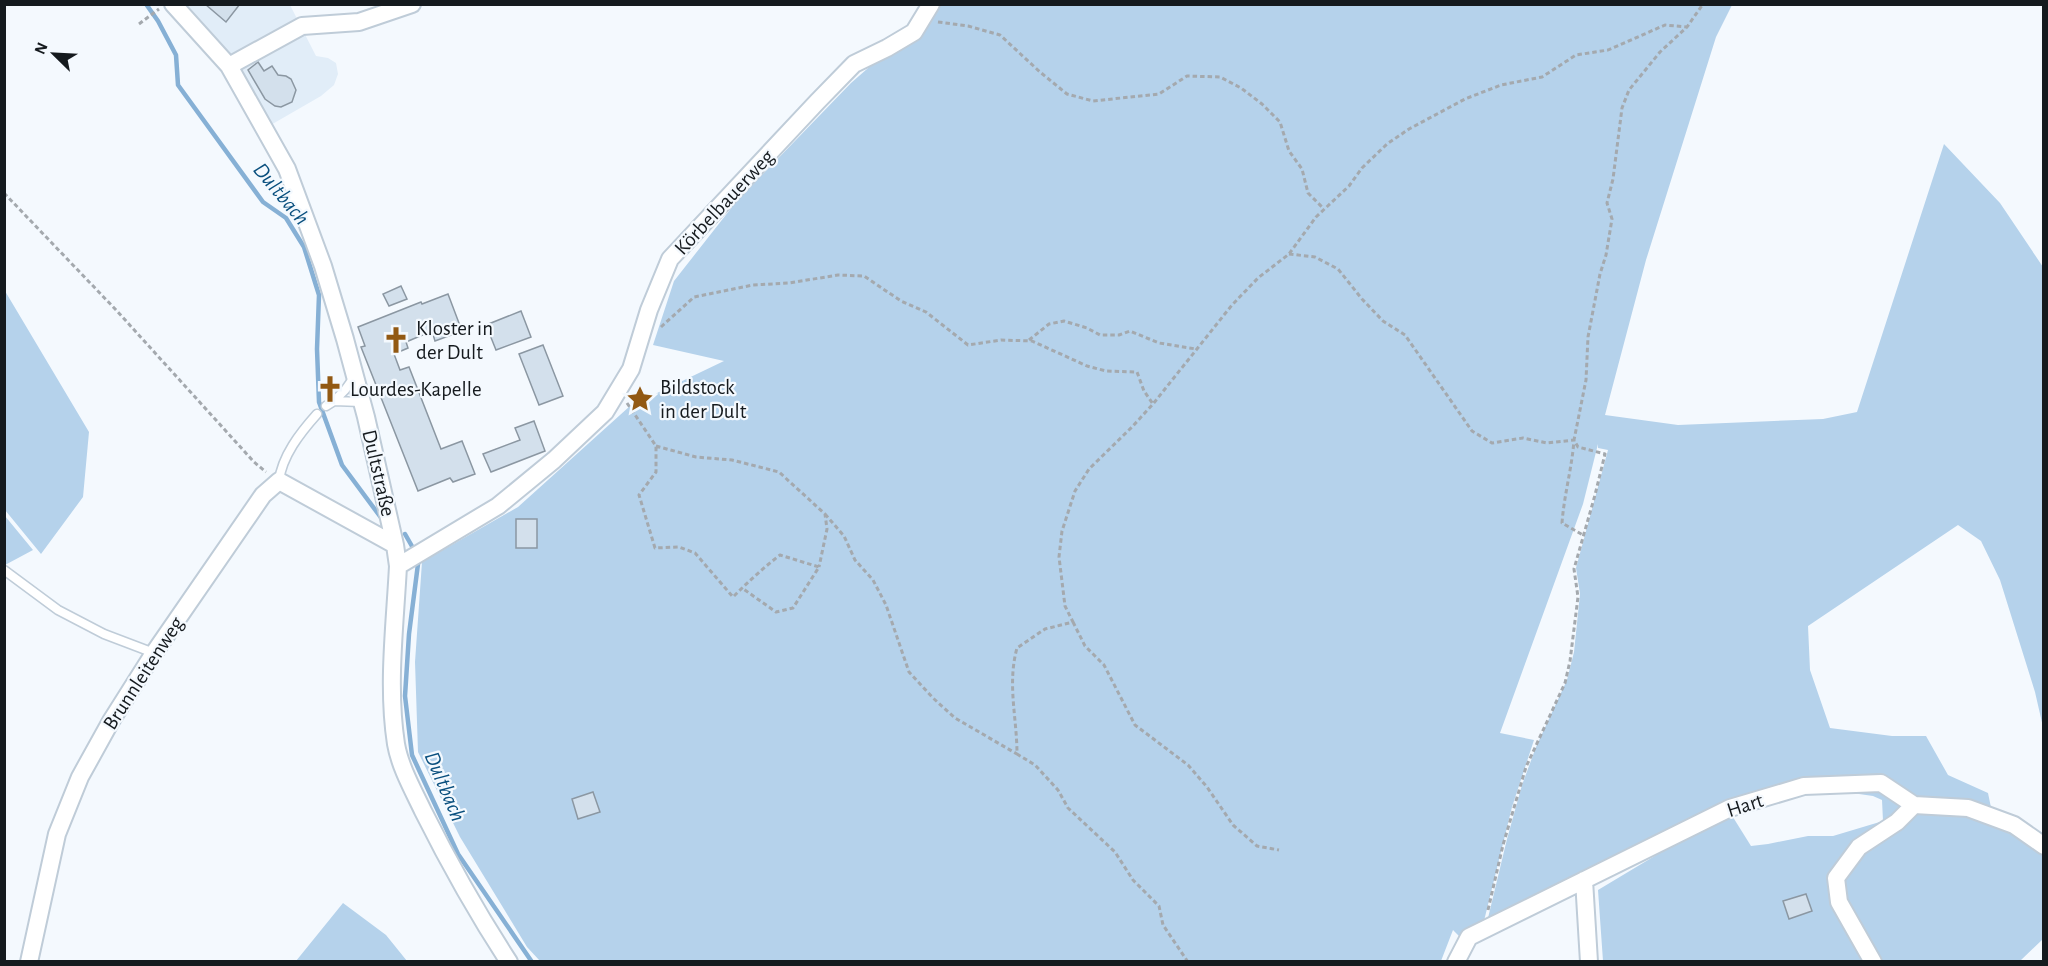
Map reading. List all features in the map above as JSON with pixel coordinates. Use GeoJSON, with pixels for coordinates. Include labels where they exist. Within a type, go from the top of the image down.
{"type":"FeatureCollection","features":[{"type":"Feature","properties":{"kind":"street"},"geometry":{"type":"LineString","coordinates":[[229,66],[302,26],[359,22],[412,4]]}},
{"type":"Feature","properties":{"kind":"street","name":"Körbelbauerweg"},"geometry":{"type":"LineString","coordinates":[[398,566],[498,506],[555,460],[605,412],[631,369],[649,310],[670,260],[854,64],[914,32],[931,4]]}},
{"type":"Feature","properties":{"kind":"street","name":"Dultstraße"},"geometry":{"type":"LineString","coordinates":[[166,7],[229,66],[287,169],[324,266],[355,375],[395,545],[398,566],[392,700],[396,746],[406,776],[441,849],[509,962]]}},
{"type":"Feature","properties":{"kind":"street"},"geometry":{"type":"LineString","coordinates":[[279,482],[395,545]]}},
{"type":"Feature","properties":{"kind":"street","name":"Brunnleitenweg"},"geometry":{"type":"LineString","coordinates":[[29,962],[57,834],[80,777],[111,721],[154,653],[263,495],[279,482]]}},
{"type":"Feature","properties":{"kind":"street","name":"Hart"},"geometry":{"type":"LineString","coordinates":[[1456,962],[1469,937],[1730,808],[1804,786],[1881,783],[1914,805]]}},
{"type":"Feature","properties":{"kind":"street"},"geometry":{"type":"LineString","coordinates":[[1873,962],[1839,902],[1836,878],[1859,847],[1897,822],[1914,805],[1968,808],[2014,825],[2043,846]]}},
{"type":"Feature","properties":{"kind":"street"},"geometry":{"type":"LineString","coordinates":[[1584,880],[1589,962]]}},
{"type":"Feature","properties":{"kind":"lane"},"geometry":{"type":"LineString","coordinates":[[326,406],[345,390],[355,375]]}},
{"type":"Feature","properties":{"kind":"lane"},"geometry":{"type":"LineString","coordinates":[[334,401],[361,402]]}},
{"type":"Feature","properties":{"kind":"lane","name":"Brunnleitenweg"},"geometry":{"type":"LineString","coordinates":[[279,482],[280,468],[302,430],[317,414]]}},
{"type":"Feature","properties":{"kind":"lane"},"geometry":{"type":"LineString","coordinates":[[4,570],[58,610],[104,634],[154,653]]}},
{"type":"Feature","properties":{"kind":"path"},"geometry":{"type":"LineString","coordinates":[[1584,536],[1562,523],[1565,491],[1572,464],[1574,440],[1586,380],[1588,337],[1612,219],[1607,203],[1622,108],[1629,90],[1660,52],[1687,27],[1703,4]]}},
{"type":"Feature","properties":{"kind":"path"},"geometry":{"type":"LineString","coordinates":[[139,24],[166,7]]}},
{"type":"Feature","properties":{"kind":"path"},"geometry":{"type":"LineString","coordinates":[[921,20],[968,26],[1000,35],[1067,94],[1093,101],[1159,94],[1187,76],[1220,77],[1241,88],[1280,122],[1288,151],[1302,169],[1308,193],[1323,208]]}},
{"type":"Feature","properties":{"kind":"path"},"geometry":{"type":"LineString","coordinates":[[1279,850],[1257,846],[1233,825],[1207,787],[1188,765],[1134,725],[1104,665],[1085,646],[1065,606],[1059,557],[1062,531],[1075,492],[1089,469],[1153,404],[1232,305],[1258,278],[1289,254],[1323,208],[1349,186],[1362,168],[1387,144],[1409,129],[1465,99],[1501,85],[1542,77],[1576,55],[1608,50],[1665,25],[1687,27]]}},
{"type":"Feature","properties":{"kind":"path"},"geometry":{"type":"LineString","coordinates":[[4,193],[117,311],[254,462],[279,482]]}},
{"type":"Feature","properties":{"kind":"path"},"geometry":{"type":"LineString","coordinates":[[1289,254],[1315,256],[1338,269],[1383,321],[1405,335],[1472,431],[1492,443],[1523,438],[1547,443],[1574,440]]}},
{"type":"Feature","properties":{"kind":"path"},"geometry":{"type":"LineString","coordinates":[[658,330],[694,297],[753,285],[789,283],[838,275],[864,276],[901,301],[927,312],[968,345],[1001,340],[1032,341],[1106,371],[1137,372],[1144,391],[1153,404]]}},
{"type":"Feature","properties":{"kind":"path"},"geometry":{"type":"LineString","coordinates":[[1028,341],[1049,324],[1064,321],[1087,328],[1100,335],[1119,335],[1130,331],[1159,343],[1197,349]]}},
{"type":"Feature","properties":{"kind":"path"},"geometry":{"type":"LineString","coordinates":[[605,412],[625,401],[656,446],[656,472],[639,495],[655,548],[679,547],[695,553],[733,597],[780,555],[819,567]]}},
{"type":"Feature","properties":{"kind":"path"},"geometry":{"type":"LineString","coordinates":[[1484,930],[1498,862],[1526,767],[1565,683],[1570,661],[1578,597],[1574,568],[1605,454],[1578,447],[1574,440]]}},
{"type":"Feature","properties":{"kind":"path"},"geometry":{"type":"LineString","coordinates":[[656,446],[696,457],[732,460],[778,472],[825,514],[844,536],[855,560],[873,579],[886,605],[909,672],[955,718],[1035,765],[1058,790],[1068,808],[1115,852],[1134,880],[1159,906],[1164,925],[1188,962]]}},
{"type":"Feature","properties":{"kind":"path"},"geometry":{"type":"LineString","coordinates":[[742,588],[776,612],[793,608],[819,567],[827,529],[825,514]]}},
{"type":"Feature","properties":{"kind":"path"},"geometry":{"type":"LineString","coordinates":[[1017,754],[1011,681],[1012,664],[1017,648],[1045,629],[1073,622]]}},
{"type":"Feature","properties":{"kind":"shaded area"},"geometry":{"type":"Polygon","coordinates":[[[180,5],[290,5],[316,56],[328,58],[336,63],[338,74],[334,85],[321,96],[269,126],[180,5]]]}},
{"type":"Feature","properties":{"kind":"shaded area"},"geometry":{"type":"Polygon","coordinates":[[[940,5],[1732,5],[1716,37],[1646,260],[1605,415],[1678,425],[1823,419],[1857,412],[1944,144],[2000,203],[2043,267],[2043,727],[2035,692],[2000,580],[1981,541],[1958,525],[1808,626],[1810,670],[1830,728],[1892,736],[1926,736],[1948,775],[1988,793],[1994,822],[2043,854],[2043,939],[2020,961],[1603,961],[1598,890],[1708,824],[1731,814],[1751,846],[1808,836],[1833,836],[1883,821],[1882,800],[1873,796],[1852,793],[1844,776],[1806,778],[1535,901],[1488,918],[1522,785],[1536,747],[1567,680],[1574,652],[1580,594],[1576,568],[1608,450],[1598,448],[1598,444],[1583,504],[1500,733],[1534,740],[1512,807],[1482,929],[1464,941],[1453,930],[1441,961],[540,961],[527,947],[460,837],[418,752],[415,662],[422,562],[518,507],[630,406],[724,361],[653,345],[674,281],[736,202],[851,83],[940,5]]]}},
{"type":"Feature","properties":{"kind":"shaded area"},"geometry":{"type":"Polygon","coordinates":[[[5,291],[89,432],[83,497],[41,554],[5,510],[5,291]]]}},
{"type":"Feature","properties":{"kind":"shaded area"},"geometry":{"type":"Polygon","coordinates":[[[5,516],[33,550],[4,565],[5,516]]]}},
{"type":"Feature","properties":{"kind":"shaded area"},"geometry":{"type":"Polygon","coordinates":[[[343,903],[386,935],[407,961],[296,961],[343,903]]]}},
{"type":"Feature","properties":{"kind":"building"},"geometry":{"type":"Polygon","coordinates":[[[205,4],[240,4],[226,22],[205,4]]]}},
{"type":"Feature","properties":{"kind":"building"},"geometry":{"type":"Polygon","coordinates":[[[258,62],[264,71],[272,66],[278,75],[291,79],[296,90],[292,102],[281,107],[265,99],[248,70],[258,62]]]}},
{"type":"Feature","properties":{"kind":"building"},"geometry":{"type":"Polygon","coordinates":[[[401,286],[407,299],[389,306],[383,294],[401,286]]]}},
{"type":"Feature","properties":{"kind":"building"},"geometry":{"type":"Polygon","coordinates":[[[448,294],[462,331],[435,341],[432,331],[406,342],[408,348],[394,354],[400,370],[409,367],[441,449],[462,441],[475,474],[453,482],[450,478],[418,491],[361,347],[365,346],[358,327],[448,294]]]}},
{"type":"Feature","properties":{"kind":"building"},"geometry":{"type":"Polygon","coordinates":[[[521,311],[531,337],[496,350],[486,325],[521,311]]]}},
{"type":"Feature","properties":{"kind":"building"},"geometry":{"type":"Polygon","coordinates":[[[543,345],[563,396],[539,405],[519,354],[543,345]]]}},
{"type":"Feature","properties":{"kind":"building"},"geometry":{"type":"Polygon","coordinates":[[[534,421],[545,451],[491,472],[483,454],[520,440],[515,428],[534,421]]]}},
{"type":"Feature","properties":{"kind":"building"},"geometry":{"type":"Polygon","coordinates":[[[516,519],[537,519],[537,548],[516,548],[516,519]]]}},
{"type":"Feature","properties":{"kind":"building"},"geometry":{"type":"Polygon","coordinates":[[[593,792],[600,812],[578,819],[572,799],[593,792]]]}},
{"type":"Feature","properties":{"kind":"building"},"geometry":{"type":"Polygon","coordinates":[[[1806,894],[1812,911],[1789,919],[1783,901],[1806,894]]]}},
{"type":"Feature","properties":{"kind":"waterway","name":"Dultbach"},"geometry":{"type":"LineString","coordinates":[[146,4],[176,55],[178,85],[263,202],[286,218],[304,247],[319,295],[317,349],[319,402],[342,465],[382,519]]}},
{"type":"Feature","properties":{"kind":"waterway","name":"Dultbach"},"geometry":{"type":"LineString","coordinates":[[405,534],[413,548]]}},
{"type":"Feature","properties":{"kind":"waterway","name":"Dultbach"},"geometry":{"type":"LineString","coordinates":[[418,564],[409,634],[405,696],[412,755],[458,854],[532,962]]}},
{"type":"Feature","properties":{"kind":"place","name":"Kloster in der Dult"},"geometry":{"type":"Point","coordinates":[396,340]}},
{"type":"Feature","properties":{"kind":"place","name":"Lourdes-Kapelle"},"geometry":{"type":"Point","coordinates":[330,389]}},
{"type":"Feature","properties":{"kind":"place","name":"Bildstock in der Dult"},"geometry":{"type":"Point","coordinates":[640,399]}}]}
